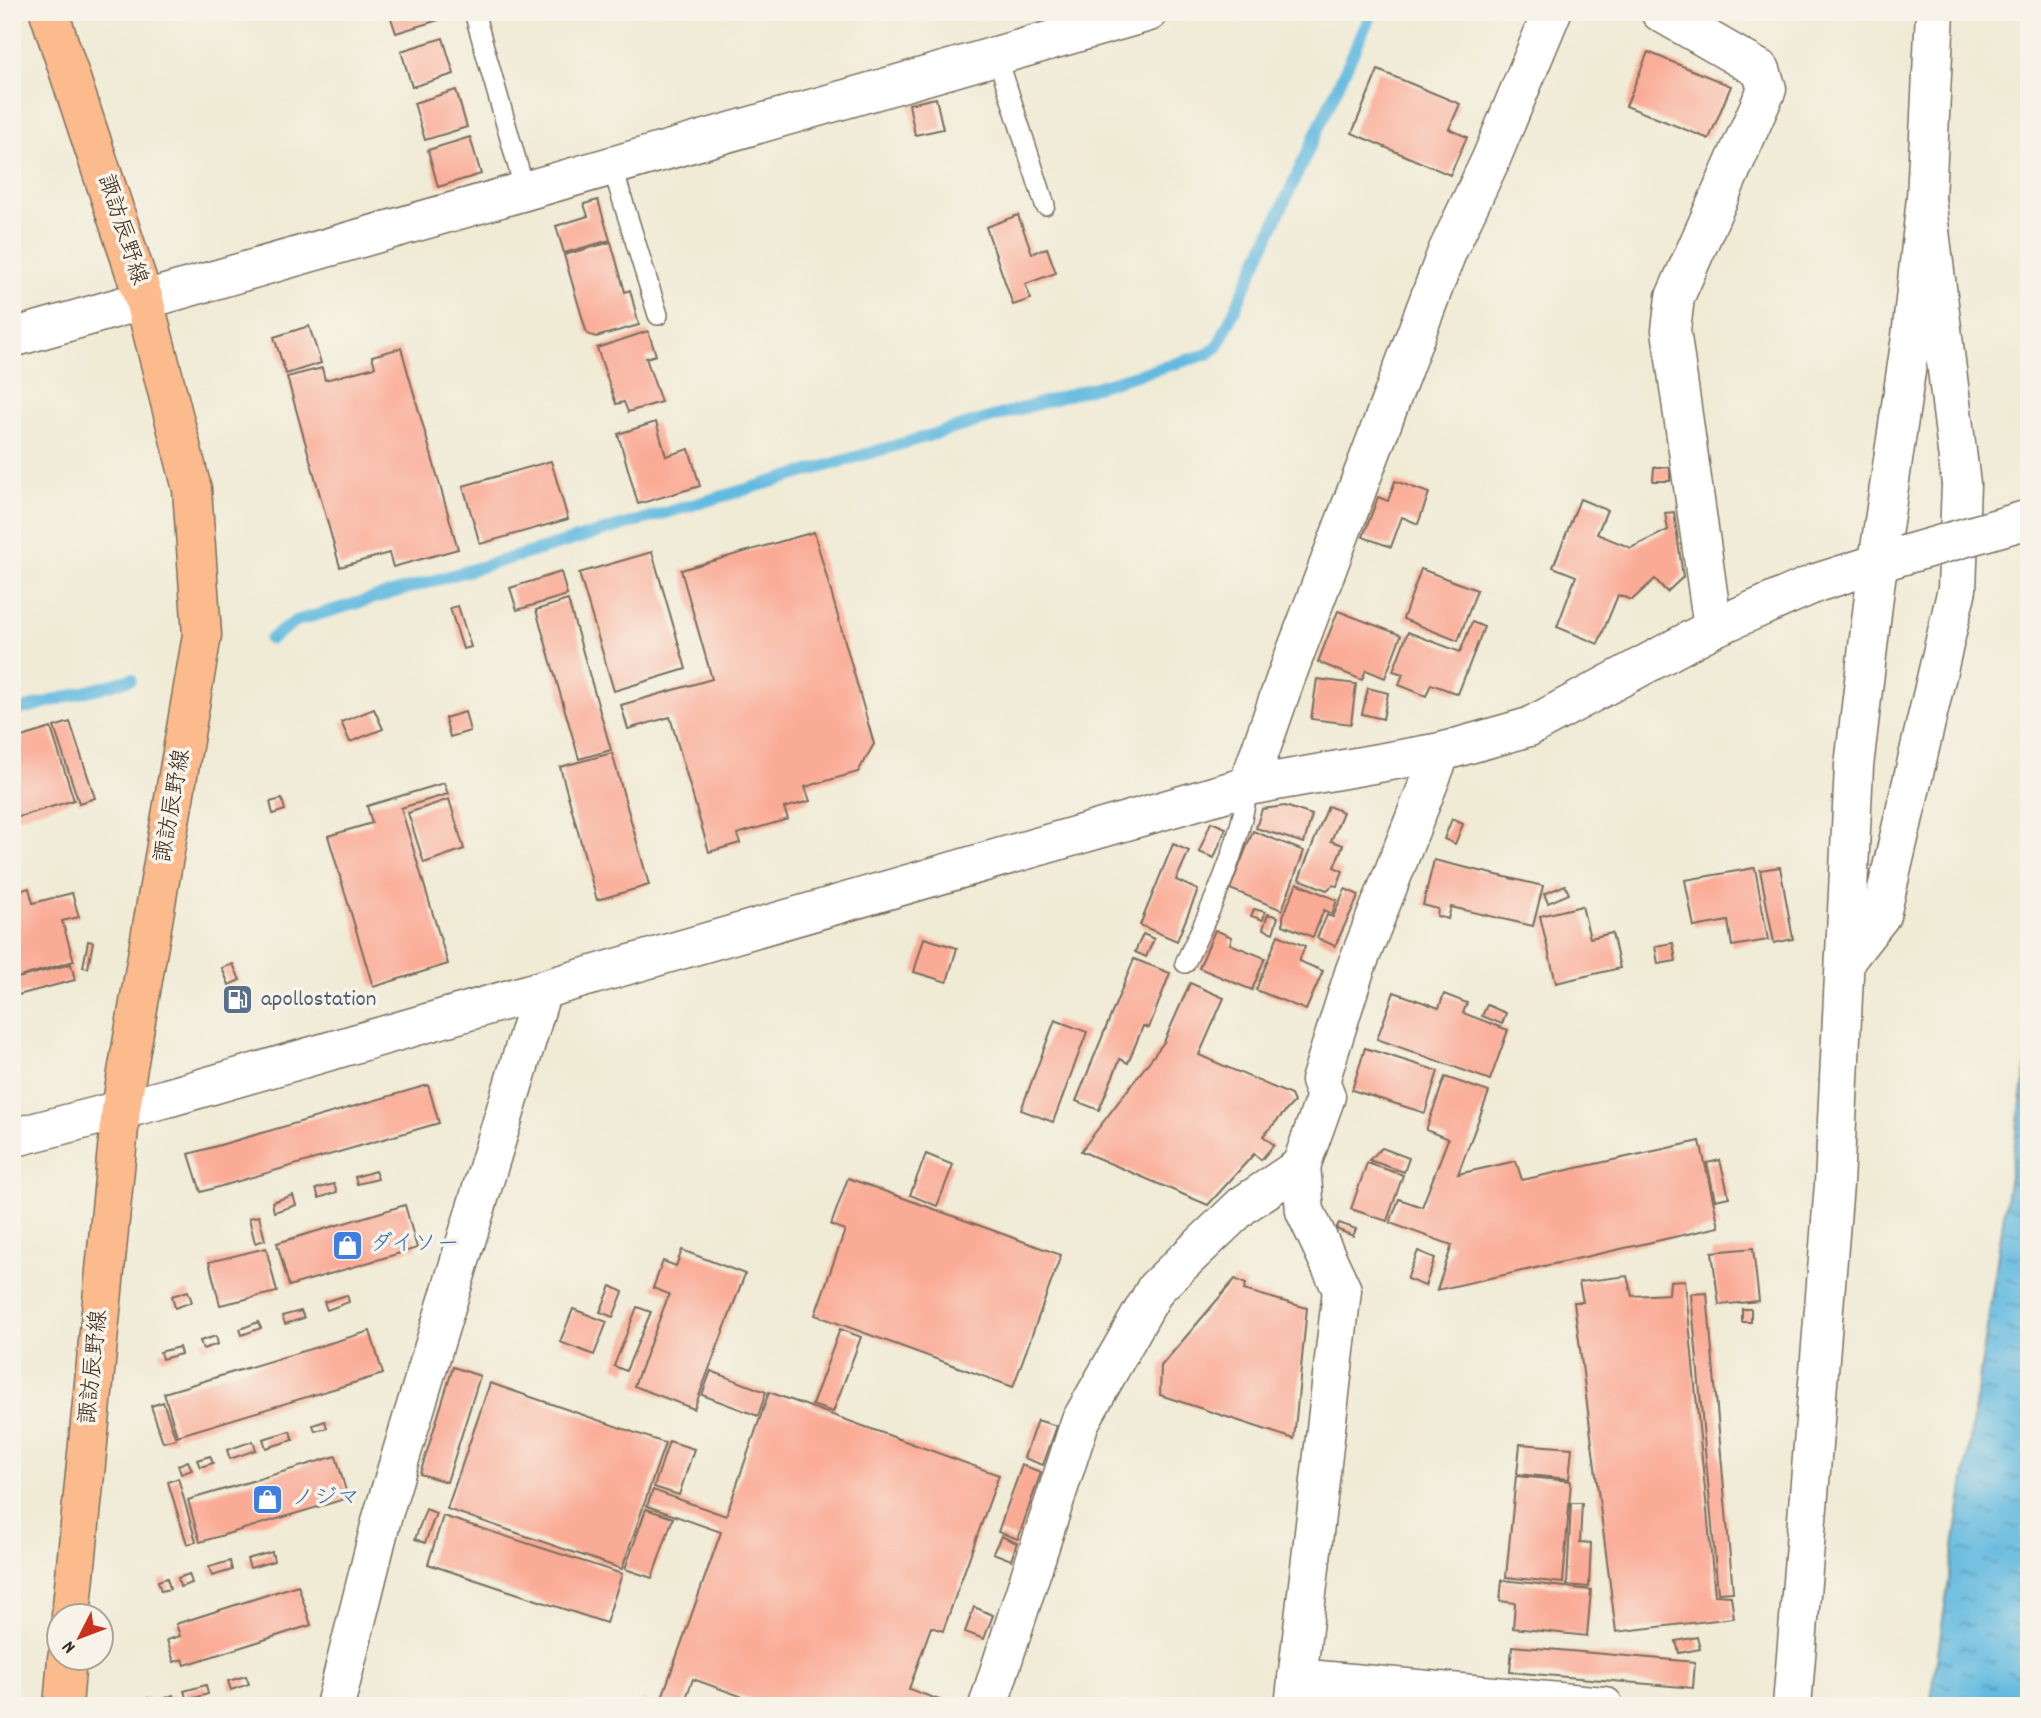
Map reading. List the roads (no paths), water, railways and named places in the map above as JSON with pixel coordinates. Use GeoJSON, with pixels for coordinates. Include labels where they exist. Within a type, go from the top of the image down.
{"type":"FeatureCollection","features":[{"type":"Feature","properties":{"kind":"main road","name":"諏訪辰野線"},"geometry":{"type":"LineString","coordinates":[[49,12],[144,300],[192,489],[202,635],[121,1108],[72,1602]]}},
{"type":"Feature","properties":{"kind":"main road"},"geometry":{"type":"LineString","coordinates":[[63,1706],[66,1672]]}},
{"type":"Feature","properties":{"kind":"street"},"geometry":{"type":"LineString","coordinates":[[12,338],[1149,12]]}},
{"type":"Feature","properties":{"kind":"street"},"geometry":{"type":"LineString","coordinates":[[1248,786],[1289,667],[1447,252],[1490,159],[1552,12]]}},
{"type":"Feature","properties":{"kind":"street"},"geometry":{"type":"LineString","coordinates":[[1660,12],[1761,70],[1767,89],[1675,297],[1671,330],[1713,628]]}},
{"type":"Feature","properties":{"kind":"street"},"geometry":{"type":"LineString","coordinates":[[1792,1706],[1834,1184],[1854,766],[1891,558],[1926,198],[1935,12]]}},
{"type":"Feature","properties":{"kind":"street"},"geometry":{"type":"LineString","coordinates":[[1845,961],[1881,915],[1957,589],[1961,484],[1926,198]]}},
{"type":"Feature","properties":{"kind":"street"},"geometry":{"type":"LineString","coordinates":[[12,1138],[167,1098],[1248,786],[1441,752],[1529,727],[1713,628],[1816,583],[1891,558],[2029,519]]}},
{"type":"Feature","properties":{"kind":"street"},"geometry":{"type":"LineString","coordinates":[[1441,752],[1355,970],[1320,1081],[1326,1096],[1301,1166],[1305,1211],[1342,1290],[1296,1692],[1604,1706]]}},
{"type":"Feature","properties":{"kind":"street"},"geometry":{"type":"LineString","coordinates":[[335,1706],[382,1518],[542,990]]}},
{"type":"Feature","properties":{"kind":"street"},"geometry":{"type":"LineString","coordinates":[[988,1706],[1080,1422],[1150,1298],[1156,1288],[1243,1205],[1301,1166]]}},
{"type":"Feature","properties":{"kind":"lane"},"geometry":{"type":"LineString","coordinates":[[474,12],[525,191]]}},
{"type":"Feature","properties":{"kind":"lane"},"geometry":{"type":"LineString","coordinates":[[997,57],[1045,205]]}},
{"type":"Feature","properties":{"kind":"lane"},"geometry":{"type":"LineString","coordinates":[[612,166],[658,315]]}},
{"type":"Feature","properties":{"kind":"lane"},"geometry":{"type":"LineString","coordinates":[[1185,963],[1210,912],[1245,808],[1248,786]]}},
{"type":"Feature","properties":{"kind":"water"},"geometry":{"type":"Polygon","coordinates":[[[2029,1049],[2029,1706],[1930,1706],[2029,1049]]]}},
{"type":"Feature","properties":{"kind":"waterway"},"geometry":{"type":"LineString","coordinates":[[270,639],[296,621],[1208,354],[1218,346],[1372,12]]}},
{"type":"Feature","properties":{"kind":"waterway"},"geometry":{"type":"LineString","coordinates":[[12,712],[131,679]]}},
{"type":"Feature","properties":{"kind":"place","name":"apollostation"},"geometry":{"type":"Point","coordinates":[238,1000]}},
{"type":"Feature","properties":{"kind":"place","name":"ダイソー"},"geometry":{"type":"Point","coordinates":[347,1245]}},
{"type":"Feature","properties":{"kind":"place","name":"ノジマ"},"geometry":{"type":"Point","coordinates":[268,1499]}}]}
